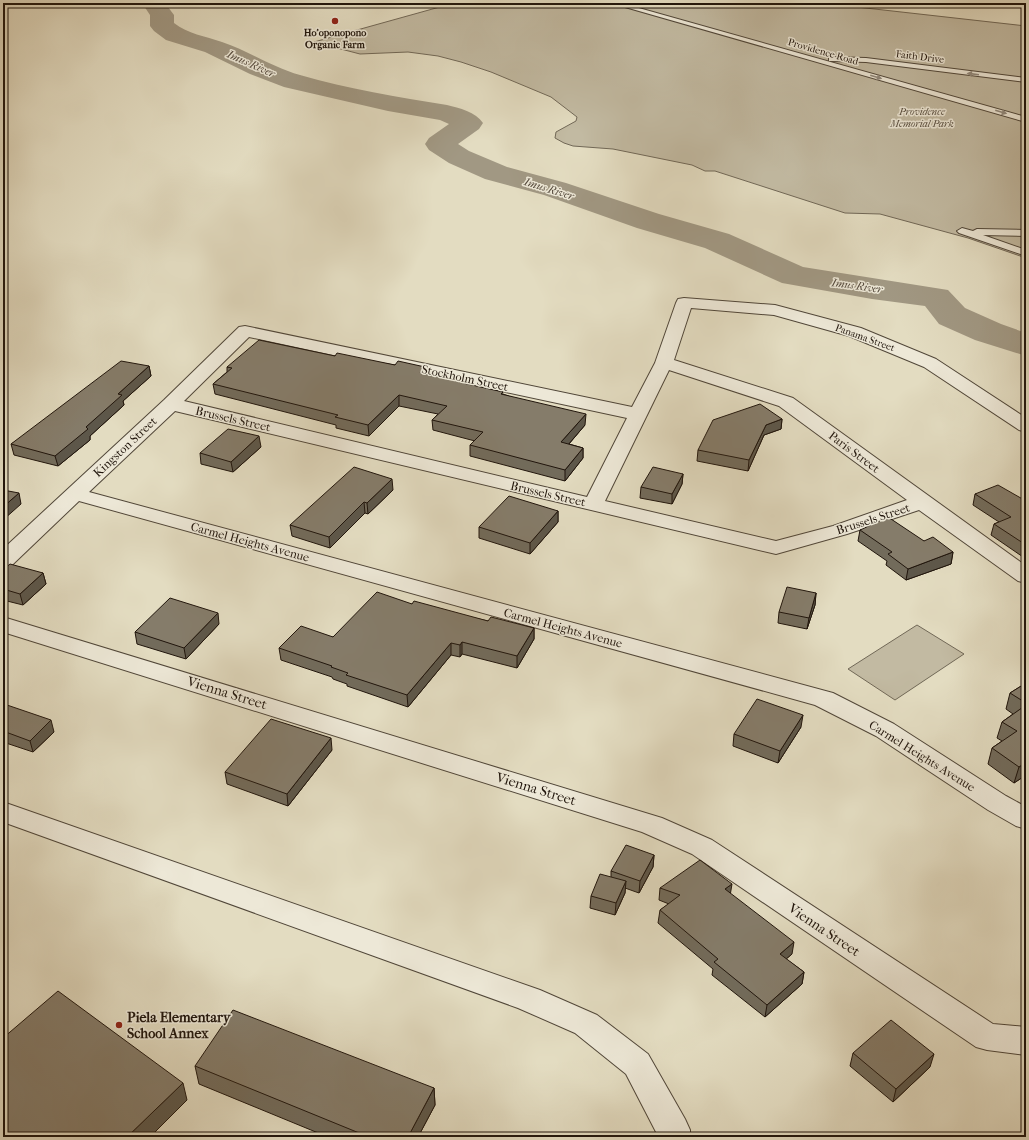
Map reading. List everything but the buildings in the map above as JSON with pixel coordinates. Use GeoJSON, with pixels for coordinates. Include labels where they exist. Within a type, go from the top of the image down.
{"type":"FeatureCollection","features":[{"type":"Feature","properties":{"kind":"street","name":"Panama Street"},"geometry":{"type":"LineString","coordinates":[[664,363],[684,303],[775,310],[855,332],[930,363],[1026,426]]}},
{"type":"Feature","properties":{"kind":"street","name":"Kingston Street"},"geometry":{"type":"LineString","coordinates":[[3,561],[171,404],[245,331]]}},
{"type":"Feature","properties":{"kind":"street","name":"Stockholm Street"},"geometry":{"type":"LineString","coordinates":[[245,331],[637,414]]}},
{"type":"Feature","properties":{"kind":"street"},"geometry":{"type":"LineString","coordinates":[[593,505],[637,414],[664,363]]}},
{"type":"Feature","properties":{"kind":"street","name":"Paris Street"},"geometry":{"type":"LineString","coordinates":[[664,363],[786,402],[1026,576]]}},
{"type":"Feature","properties":{"kind":"street","name":"Brussels Street"},"geometry":{"type":"LineString","coordinates":[[171,404],[776,548],[840,530],[922,502]]}},
{"type":"Feature","properties":{"kind":"street","name":"Carmel Heights Avenue"},"geometry":{"type":"LineString","coordinates":[[75,494],[824,699],[885,730],[997,803],[1026,819]]}},
{"type":"Feature","properties":{"kind":"street","name":"Vienna Street"},"geometry":{"type":"LineString","coordinates":[[3,624],[652,825],[702,847],[987,1037],[1026,1041]]}},
{"type":"Feature","properties":{"kind":"street"},"geometry":{"type":"LineString","coordinates":[[5,816],[529,999],[586,1024],[637,1064],[673,1130],[673,1137]]}},
{"type":"Feature","properties":{"kind":"lane","name":"Providence Road"},"geometry":{"type":"LineString","coordinates":[[614,3],[1026,120]]}},
{"type":"Feature","properties":{"kind":"lane","name":"Faith Drive"},"geometry":{"type":"LineString","coordinates":[[811,59],[866,60],[1026,80]]}},
{"type":"Feature","properties":{"kind":"lane"},"geometry":{"type":"LineString","coordinates":[[1026,233],[962,231],[1026,253]]}},
{"type":"Feature","properties":{"kind":"green space","name":"Providence Memorial Park"},"geometry":{"type":"Polygon","coordinates":[[[454,3],[821,3],[1026,26],[1026,258],[968,238],[880,214],[845,213],[715,171],[705,171],[692,165],[613,149],[573,146],[555,138],[556,132],[576,121],[577,117],[551,97],[491,72],[438,56],[408,52],[360,54],[314,42],[454,3]]]}},
{"type":"Feature","properties":{"kind":"green space"},"geometry":{"type":"Polygon","coordinates":[[[917,625],[964,654],[895,700],[848,669],[917,625]]]}},
{"type":"Feature","properties":{"kind":"waterway","name":"Imus River"},"geometry":{"type":"LineString","coordinates":[[153,3],[162,15],[162,26],[174,35],[214,47],[259,69],[293,81],[388,103],[447,113],[469,123],[439,144],[459,157],[496,173],[555,189],[648,221],[717,241],[794,276],[872,289],[936,297],[952,316],[988,332],[1026,345]]}},
{"type":"Feature","properties":{"kind":"place","name":"Ho'oponopono Organic Farm"},"geometry":{"type":"Point","coordinates":[335,21]}},
{"type":"Feature","properties":{"kind":"place","name":"Piela Elementary School Annex"},"geometry":{"type":"Point","coordinates":[119,1025]}}]}
